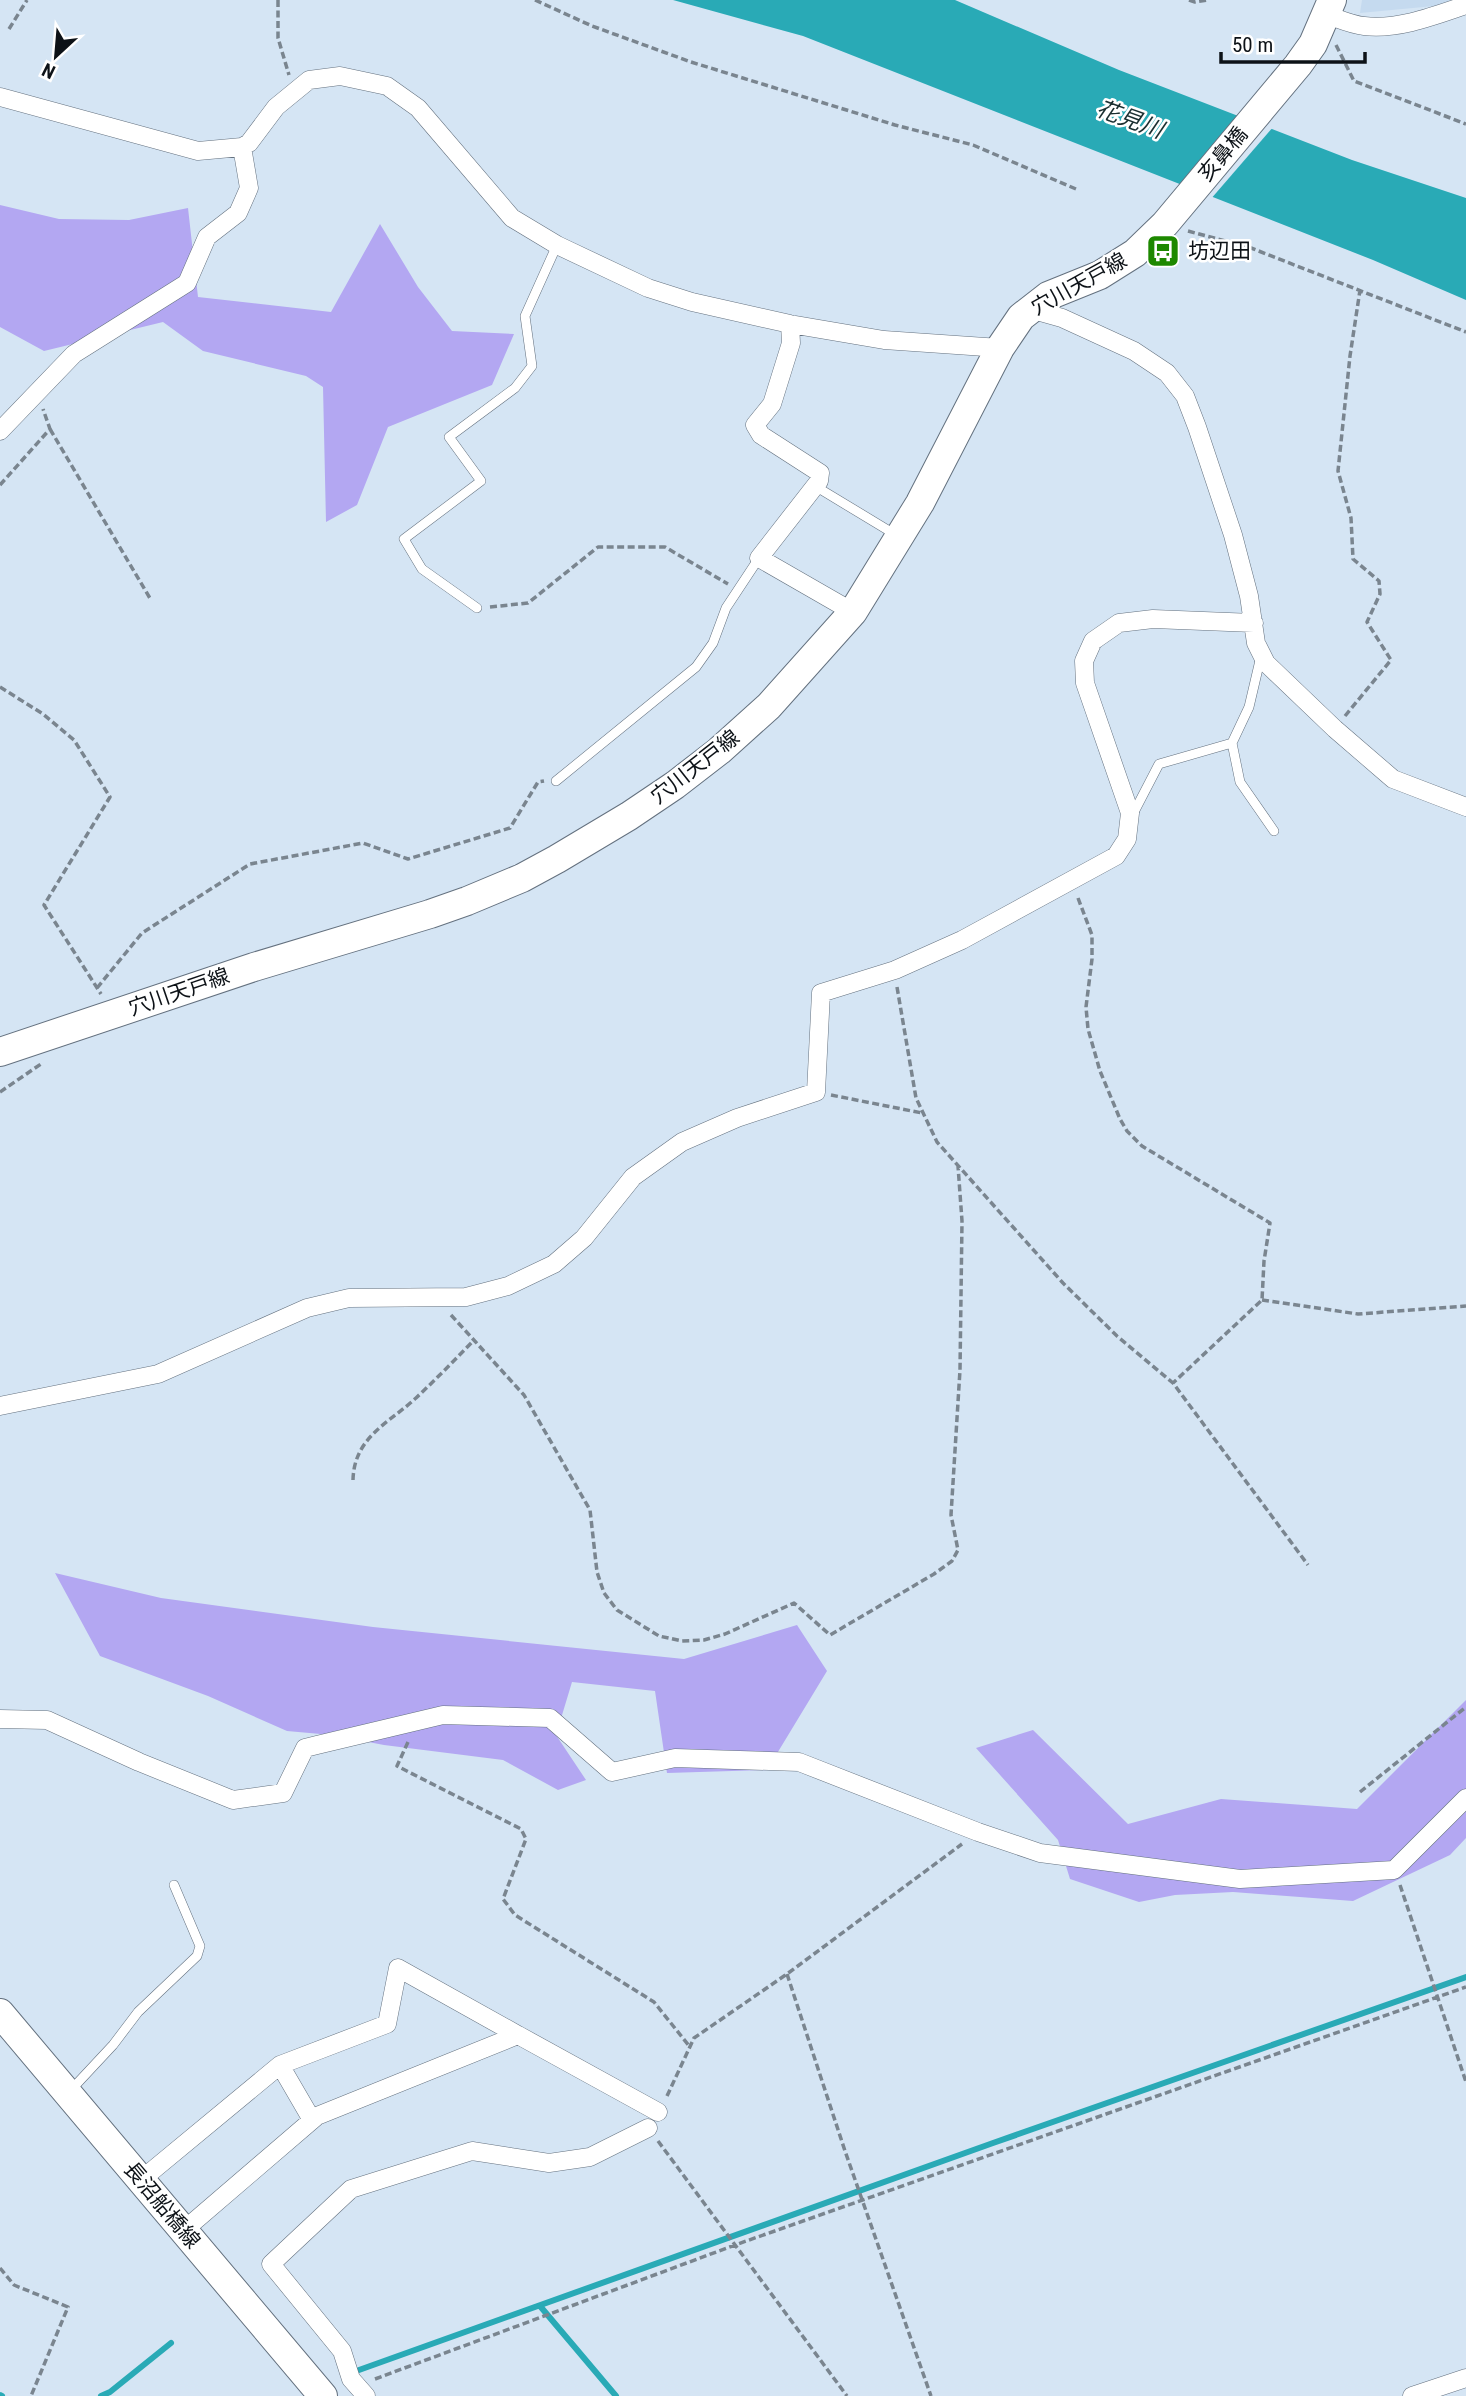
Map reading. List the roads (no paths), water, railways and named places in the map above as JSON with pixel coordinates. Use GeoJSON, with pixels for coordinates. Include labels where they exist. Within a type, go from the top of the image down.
{"type":"FeatureCollection","features":[{"type":"Feature","properties":{"kind":"main road","name":"亥鼻橋"},"geometry":{"type":"LineString","coordinates":[[1178,218],[1313,44],[1330,8]]}},
{"type":"Feature","properties":{"kind":"main road","name":"穴川天戸線"},"geometry":{"type":"LineString","coordinates":[[0,1052],[254,967],[430,914],[522,878],[629,816],[675,785],[719,751],[769,706],[853,612],[900,538],[1012,328],[1030,309],[1048,296],[1116,267],[1178,218]]}},
{"type":"Feature","properties":{"kind":"main road","name":"長沼船橋線"},"geometry":{"type":"LineString","coordinates":[[0,2013],[323,2396]]}},
{"type":"Feature","properties":{"kind":"street"},"geometry":{"type":"LineString","coordinates":[[1330,8],[1364,26],[1413,23],[1466,5]]}},
{"type":"Feature","properties":{"kind":"street"},"geometry":{"type":"LineString","coordinates":[[0,97],[198,151],[242,147],[249,143],[276,107],[309,80],[340,76],[387,86],[418,108],[512,218],[558,245],[648,288],[692,302],[790,324],[884,340],[1000,348]]}},
{"type":"Feature","properties":{"kind":"street"},"geometry":{"type":"LineString","coordinates":[[0,431],[74,354],[187,283],[207,237],[238,213],[249,188],[242,147]]}},
{"type":"Feature","properties":{"kind":"street"},"geometry":{"type":"LineString","coordinates":[[1030,309],[1062,318],[1134,351],[1167,373],[1185,396],[1233,535],[1249,596],[1256,643],[1266,663],[1335,729],[1393,779],[1466,807]]}},
{"type":"Feature","properties":{"kind":"street"},"geometry":{"type":"LineString","coordinates":[[790,324],[791,343],[772,404],[755,425],[761,435],[820,473],[819,481],[759,558],[853,612]]}},
{"type":"Feature","properties":{"kind":"street"},"geometry":{"type":"LineString","coordinates":[[0,1406],[158,1374],[317,1306],[349,1298],[466,1297],[508,1286],[554,1264],[584,1238],[633,1177],[682,1142],[737,1118],[816,1092],[821,993],[895,970],[962,940],[1116,856],[1127,839],[1130,813],[1085,683],[1084,662],[1093,641],[1119,623],[1153,619],[1254,623]]}},
{"type":"Feature","properties":{"kind":"street"},"geometry":{"type":"LineString","coordinates":[[0,1719],[47,1720],[139,1762],[233,1800],[283,1793],[305,1748],[443,1715],[550,1718],[612,1772],[675,1758],[799,1762],[978,1832],[1040,1853],[1240,1880],[1394,1870],[1466,1798]]}},
{"type":"Feature","properties":{"kind":"street"},"geometry":{"type":"LineString","coordinates":[[141,2180],[280,2065],[387,2024],[398,1968],[658,2112]]}},
{"type":"Feature","properties":{"kind":"street"},"geometry":{"type":"LineString","coordinates":[[183,2231],[317,2116],[518,2035]]}},
{"type":"Feature","properties":{"kind":"street"},"geometry":{"type":"LineString","coordinates":[[280,2065],[313,2120]]}},
{"type":"Feature","properties":{"kind":"street"},"geometry":{"type":"LineString","coordinates":[[361,2391],[351,2379],[342,2351],[271,2264],[352,2189],[472,2151],[549,2163],[590,2157],[648,2128]]}},
{"type":"Feature","properties":{"kind":"street"},"geometry":{"type":"LineString","coordinates":[[1412,2396],[1466,2378]]}},
{"type":"Feature","properties":{"kind":"lane"},"geometry":{"type":"LineString","coordinates":[[477,608],[422,569],[404,539],[481,481],[449,437],[515,388],[531,366],[525,316],[558,245]]}},
{"type":"Feature","properties":{"kind":"lane"},"geometry":{"type":"LineString","coordinates":[[816,486],[900,538]]}},
{"type":"Feature","properties":{"kind":"lane"},"geometry":{"type":"LineString","coordinates":[[556,781],[696,667],[713,643],[726,608],[759,558]]}},
{"type":"Feature","properties":{"kind":"lane"},"geometry":{"type":"LineString","coordinates":[[1262,654],[1249,707],[1232,743],[1240,782],[1274,831]]}},
{"type":"Feature","properties":{"kind":"lane"},"geometry":{"type":"LineString","coordinates":[[1129,822],[1159,764],[1232,743]]}},
{"type":"Feature","properties":{"kind":"lane"},"geometry":{"type":"LineString","coordinates":[[68,2094],[113,2045],[138,2012],[197,1956],[200,1946],[174,1885]]}},
{"type":"Feature","properties":{"kind":"water","name":"花見川"},"geometry":{"type":"Polygon","coordinates":[[[673,0],[955,0],[1119,70],[1352,160],[1466,198],[1466,300],[1373,260],[803,36],[673,0]]]}},
{"type":"Feature","properties":{"kind":"waterway"},"geometry":{"type":"LineString","coordinates":[[359,2370],[1466,1977]]}},
{"type":"Feature","properties":{"kind":"waterway"},"geometry":{"type":"LineString","coordinates":[[540,2306],[616,2396]]}},
{"type":"Feature","properties":{"kind":"waterway"},"geometry":{"type":"LineString","coordinates":[[101,2396],[110,2392],[171,2343]]}},
{"type":"Feature","properties":{"kind":"place","name":"坊辺田"},"geometry":{"type":"Point","coordinates":[1163,251]}}]}
